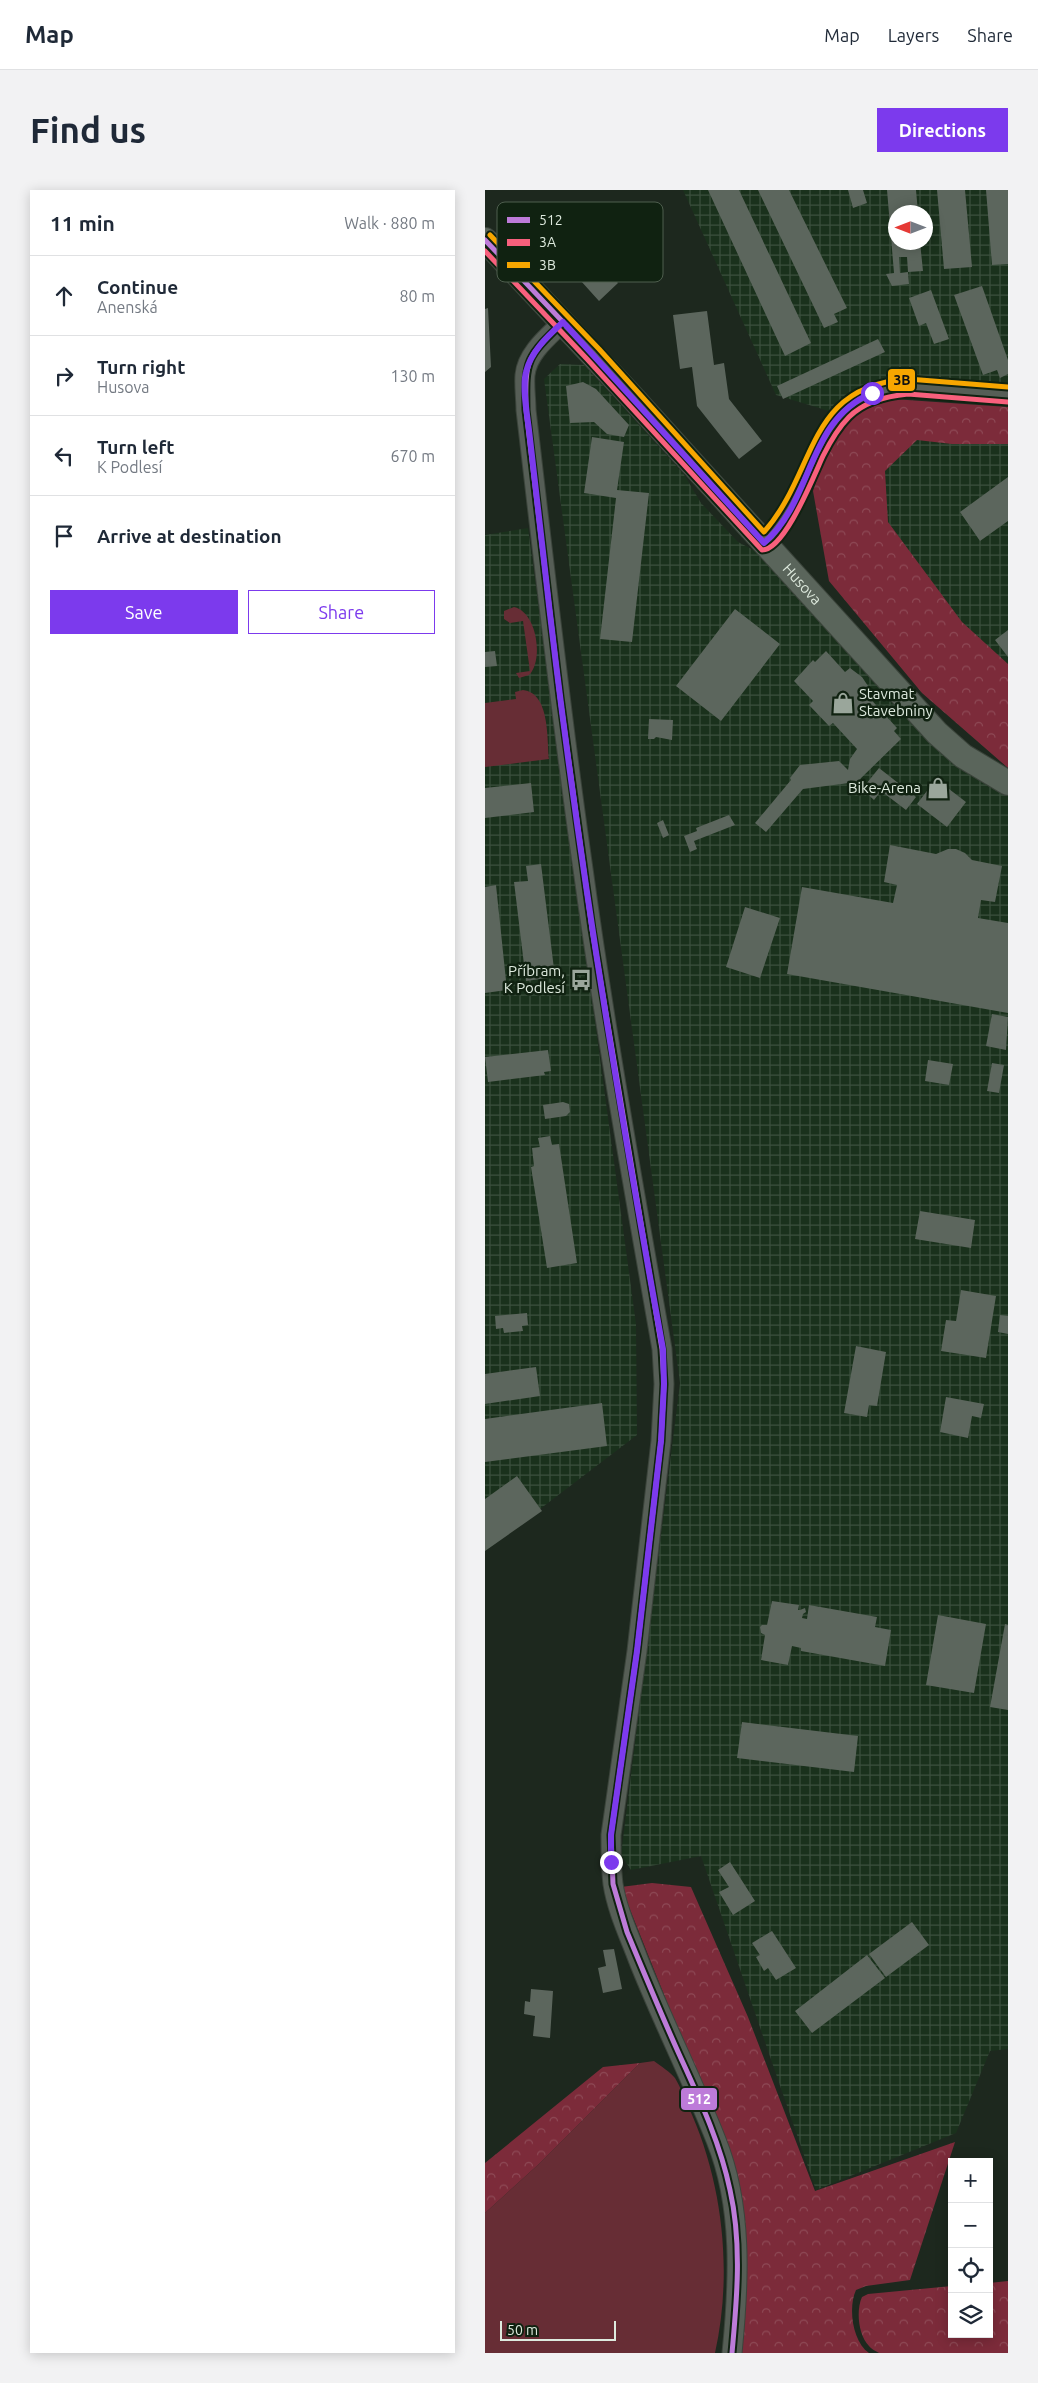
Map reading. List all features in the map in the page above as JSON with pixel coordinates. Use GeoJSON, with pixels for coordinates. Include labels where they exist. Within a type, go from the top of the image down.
{"type":"FeatureCollection","features":[{"type":"Feature","properties":{"kind":"main road","name":"Husova"},"geometry":{"type":"LineString","coordinates":[[485,240],[497,253]]}},
{"type":"Feature","properties":{"kind":"main road","name":"Husova"},"geometry":{"type":"LineString","coordinates":[[525,282],[937,733],[963,756],[1008,783]]}},
{"type":"Feature","properties":{"kind":"street"},"geometry":{"type":"LineString","coordinates":[[563,322],[543,342],[528,366],[525,374],[527,410],[565,742],[583,871],[620,1114],[663,1349],[664,1384],[660,1451],[637,1651],[611,1835],[613,1885],[622,1918],[656,2005],[717,2141],[729,2185],[737,2242],[737,2298],[732,2353]]}},
{"type":"Feature","properties":{"kind":"street"},"geometry":{"type":"LineString","coordinates":[[764,543],[777,532],[793,508],[826,431],[841,412],[857,399],[894,388],[919,387],[1008,394]]}},
{"type":"Feature","properties":{"kind":"shaded area"},"geometry":{"type":"Polygon","coordinates":[[[683,190],[1008,190],[1008,389],[931,377],[891,380],[851,397],[829,411],[776,395],[683,190]]]}},
{"type":"Feature","properties":{"kind":"shaded area"},"geometry":{"type":"Polygon","coordinates":[[[560,364],[584,365],[683,473],[701,503],[738,542],[761,554],[1008,787],[1008,2049],[990,2051],[956,2133],[816,2190],[701,1856],[631,1870],[621,1855],[680,1383],[544,379],[560,364]]]}},
{"type":"Feature","properties":{"kind":"shaded area"},"geometry":{"type":"Polygon","coordinates":[[[1008,414],[1008,733],[874,592],[856,448],[1008,414]]]}},
{"type":"Feature","properties":{"kind":"shaded area"},"geometry":{"type":"Polygon","coordinates":[[[528,528],[636,1324],[637,1435],[485,1551],[485,535],[528,528]]]}},
{"type":"Feature","properties":{"kind":"shaded area"},"geometry":{"type":"Polygon","coordinates":[[[514,607],[522,611],[528,618],[536,637],[537,648],[534,668],[529,675],[519,678],[516,673],[530,671],[523,621],[510,623],[504,619],[504,611],[514,607]]]}},
{"type":"Feature","properties":{"kind":"shaded area"},"geometry":{"type":"Polygon","coordinates":[[[523,690],[532,693],[543,708],[547,729],[549,759],[485,767],[485,703],[516,699],[515,692],[523,690]]]}},
{"type":"Feature","properties":{"kind":"shaded area"},"geometry":{"type":"Polygon","coordinates":[[[654,2061],[675,2078],[680,2088],[700,2135],[710,2165],[717,2196],[724,2259],[723,2291],[715,2353],[485,2353],[485,2213],[540,2163],[640,2063],[654,2061]]]}},
{"type":"Feature","properties":{"kind":"green space"},"geometry":{"type":"Polygon","coordinates":[[[893,399],[1008,407],[1008,444],[952,444],[917,440],[885,471],[888,522],[962,622],[1008,664],[1008,768],[922,693],[829,581],[813,491],[829,443],[856,413],[893,399]]]}},
{"type":"Feature","properties":{"kind":"green space"},"geometry":{"type":"Polygon","coordinates":[[[652,1883],[691,1887],[748,2017],[815,2191],[955,2142],[950,2158],[948,2158],[948,2163],[910,2280],[866,2286],[856,2290],[852,2305],[853,2323],[863,2348],[869,2353],[739,2353],[736,2175],[621,1887],[652,1883]]]}},
{"type":"Feature","properties":{"kind":"green space"},"geometry":{"type":"Polygon","coordinates":[[[640,2063],[540,2163],[485,2213],[485,2163],[603,2067],[640,2063]]]}},
{"type":"Feature","properties":{"kind":"green space"},"geometry":{"type":"Polygon","coordinates":[[[1008,2281],[1008,2353],[879,2353],[870,2347],[862,2336],[859,2309],[862,2297],[868,2294],[948,2286],[948,2338],[993,2338],[993,2283],[1008,2281]]]}},
{"type":"Feature","properties":{"kind":"building"},"geometry":{"type":"Polygon","coordinates":[[[708,190],[739,190],[811,343],[785,356],[708,190]]]}},
{"type":"Feature","properties":{"kind":"building"},"geometry":{"type":"Polygon","coordinates":[[[758,190],[789,190],[847,308],[834,314],[838,322],[824,328],[758,190]]]}},
{"type":"Feature","properties":{"kind":"building"},"geometry":{"type":"Polygon","coordinates":[[[848,190],[863,190],[867,203],[853,208],[848,190]]]}},
{"type":"Feature","properties":{"kind":"building"},"geometry":{"type":"Polygon","coordinates":[[[887,190],[916,190],[917,205],[888,205],[887,190]]]}},
{"type":"Feature","properties":{"kind":"building"},"geometry":{"type":"Polygon","coordinates":[[[937,190],[965,190],[972,267],[944,269],[937,190]]]}},
{"type":"Feature","properties":{"kind":"building"},"geometry":{"type":"Polygon","coordinates":[[[986,190],[1008,190],[1008,264],[992,265],[986,190]]]}},
{"type":"Feature","properties":{"kind":"building"},"geometry":{"type":"Polygon","coordinates":[[[892,250],[921,250],[923,271],[908,272],[909,284],[892,286],[886,274],[894,273],[892,250]],[[899,257],[900,273],[908,272],[907,257],[899,257]]]}},
{"type":"Feature","properties":{"kind":"building"},"geometry":{"type":"Polygon","coordinates":[[[582,282],[617,282],[618,283],[599,301],[582,282]]]}},
{"type":"Feature","properties":{"kind":"building"},"geometry":{"type":"Polygon","coordinates":[[[982,286],[1008,360],[1008,374],[1000,378],[997,370],[983,375],[954,295],[982,286]]]}},
{"type":"Feature","properties":{"kind":"building"},"geometry":{"type":"Polygon","coordinates":[[[931,290],[949,339],[934,344],[926,323],[919,326],[909,298],[931,290]]]}},
{"type":"Feature","properties":{"kind":"building"},"geometry":{"type":"Polygon","coordinates":[[[488,308],[491,367],[485,372],[485,309],[488,308]]]}},
{"type":"Feature","properties":{"kind":"building"},"geometry":{"type":"Polygon","coordinates":[[[707,311],[714,365],[724,363],[729,399],[762,441],[739,459],[697,406],[692,367],[680,369],[673,315],[707,311]]]}},
{"type":"Feature","properties":{"kind":"building"},"geometry":{"type":"Polygon","coordinates":[[[878,339],[885,352],[783,399],[777,386],[878,339]]]}},
{"type":"Feature","properties":{"kind":"building"},"geometry":{"type":"Polygon","coordinates":[[[583,382],[596,389],[629,425],[624,437],[607,434],[594,422],[570,423],[566,386],[583,382]]]}},
{"type":"Feature","properties":{"kind":"building"},"geometry":{"type":"Polygon","coordinates":[[[592,437],[624,442],[617,490],[649,493],[632,642],[600,639],[616,498],[584,493],[592,437]]]}},
{"type":"Feature","properties":{"kind":"building"},"geometry":{"type":"Polygon","coordinates":[[[1008,477],[1008,521],[980,541],[960,512],[1008,477]]]}},
{"type":"Feature","properties":{"kind":"building"},"geometry":{"type":"Polygon","coordinates":[[[735,609],[780,644],[721,721],[676,686],[735,609]]]}},
{"type":"Feature","properties":{"kind":"building"},"geometry":{"type":"Polygon","coordinates":[[[1008,630],[1008,657],[995,640],[1008,630]]]}},
{"type":"Feature","properties":{"kind":"building"},"geometry":{"type":"Polygon","coordinates":[[[495,651],[497,666],[485,667],[485,652],[495,651]]]}},
{"type":"Feature","properties":{"kind":"building","name":"Stavmat Stavebniny"},"geometry":{"type":"Polygon","coordinates":[[[826,651],[845,672],[850,668],[862,677],[870,689],[865,693],[897,728],[894,731],[901,739],[857,782],[803,789],[766,832],[755,823],[791,780],[790,778],[800,765],[839,761],[848,770],[850,759],[857,749],[833,723],[829,726],[809,705],[813,701],[794,681],[813,660],[815,662],[826,651]]]}},
{"type":"Feature","properties":{"kind":"building"},"geometry":{"type":"Polygon","coordinates":[[[649,719],[673,720],[672,740],[656,737],[648,739],[649,719]]]}},
{"type":"Feature","properties":{"kind":"building"},"geometry":{"type":"Polygon","coordinates":[[[879,768],[916,797],[906,810],[881,791],[874,800],[862,789],[879,768]]]}},
{"type":"Feature","properties":{"kind":"building"},"geometry":{"type":"Polygon","coordinates":[[[936,779],[966,802],[947,827],[917,804],[936,779]]]}},
{"type":"Feature","properties":{"kind":"building"},"geometry":{"type":"Polygon","coordinates":[[[531,783],[534,812],[485,818],[485,788],[531,783]]]}},
{"type":"Feature","properties":{"kind":"building"},"geometry":{"type":"Polygon","coordinates":[[[729,815],[735,825],[694,841],[697,849],[690,852],[684,836],[697,831],[696,828],[729,815]]]}},
{"type":"Feature","properties":{"kind":"building"},"geometry":{"type":"Polygon","coordinates":[[[663,820],[669,835],[663,838],[657,823],[663,820]]]}},
{"type":"Feature","properties":{"kind":"building"},"geometry":{"type":"Polygon","coordinates":[[[890,845],[936,854],[948,849],[956,849],[965,853],[972,860],[1002,866],[995,902],[981,900],[978,918],[1008,923],[1008,1013],[787,974],[802,887],[893,903],[897,885],[884,882],[890,845]]]}},
{"type":"Feature","properties":{"kind":"building"},"geometry":{"type":"Polygon","coordinates":[[[541,864],[555,977],[526,981],[514,882],[528,881],[526,866],[541,864]]]}},
{"type":"Feature","properties":{"kind":"building"},"geometry":{"type":"Polygon","coordinates":[[[496,885],[507,990],[485,993],[485,887],[496,885]]]}},
{"type":"Feature","properties":{"kind":"building"},"geometry":{"type":"Polygon","coordinates":[[[745,907],[780,918],[760,978],[726,967],[745,907]]]}},
{"type":"Feature","properties":{"kind":"building"},"geometry":{"type":"Polygon","coordinates":[[[992,1014],[1008,1017],[1006,1050],[986,1046],[992,1014]]]}},
{"type":"Feature","properties":{"kind":"building"},"geometry":{"type":"Polygon","coordinates":[[[548,1050],[551,1071],[544,1072],[545,1075],[488,1082],[485,1057],[548,1050]]]}},
{"type":"Feature","properties":{"kind":"building"},"geometry":{"type":"Polygon","coordinates":[[[928,1060],[953,1064],[949,1085],[925,1081],[928,1060]]]}},
{"type":"Feature","properties":{"kind":"building"},"geometry":{"type":"Polygon","coordinates":[[[992,1063],[1004,1065],[999,1093],[987,1091],[992,1063]]]}},
{"type":"Feature","properties":{"kind":"building"},"geometry":{"type":"Polygon","coordinates":[[[563,1102],[569,1104],[570,1112],[566,1116],[545,1119],[543,1105],[563,1102]]]}},
{"type":"Feature","properties":{"kind":"building"},"geometry":{"type":"Polygon","coordinates":[[[550,1136],[552,1145],[559,1144],[577,1263],[547,1268],[531,1167],[534,1166],[532,1148],[540,1147],[538,1138],[550,1136]]]}},
{"type":"Feature","properties":{"kind":"building"},"geometry":{"type":"Polygon","coordinates":[[[920,1211],[975,1220],[971,1248],[915,1239],[920,1211]]]}},
{"type":"Feature","properties":{"kind":"building"},"geometry":{"type":"Polygon","coordinates":[[[961,1290],[996,1296],[986,1358],[941,1351],[946,1320],[956,1321],[961,1290]]]}},
{"type":"Feature","properties":{"kind":"building"},"geometry":{"type":"Polygon","coordinates":[[[527,1313],[528,1325],[522,1326],[523,1331],[504,1333],[503,1328],[496,1329],[495,1316],[527,1313]]]}},
{"type":"Feature","properties":{"kind":"building"},"geometry":{"type":"Polygon","coordinates":[[[1000,1315],[1008,1316],[1008,1334],[998,1332],[1000,1315]]]}},
{"type":"Feature","properties":{"kind":"building"},"geometry":{"type":"Polygon","coordinates":[[[856,1346],[886,1352],[877,1406],[869,1405],[867,1417],[844,1413],[856,1346]]]}},
{"type":"Feature","properties":{"kind":"building"},"geometry":{"type":"Polygon","coordinates":[[[536,1367],[540,1396],[485,1404],[485,1374],[536,1367]]]}},
{"type":"Feature","properties":{"kind":"building"},"geometry":{"type":"Polygon","coordinates":[[[946,1397],[984,1404],[981,1418],[972,1416],[968,1438],[940,1432],[946,1397]]]}},
{"type":"Feature","properties":{"kind":"building"},"geometry":{"type":"Polygon","coordinates":[[[602,1403],[607,1446],[485,1462],[485,1419],[602,1403]]]}},
{"type":"Feature","properties":{"kind":"building"},"geometry":{"type":"Polygon","coordinates":[[[517,1476],[542,1511],[485,1551],[485,1499],[517,1476]]]}},
{"type":"Feature","properties":{"kind":"building"},"geometry":{"type":"Polygon","coordinates":[[[772,1601],[799,1605],[798,1610],[805,1608],[806,1612],[802,1618],[807,1619],[809,1605],[877,1617],[875,1627],[891,1630],[885,1666],[801,1651],[801,1648],[792,1646],[788,1665],[761,1660],[765,1635],[761,1633],[760,1627],[767,1625],[772,1601]]]}},
{"type":"Feature","properties":{"kind":"building"},"geometry":{"type":"Polygon","coordinates":[[[938,1615],[986,1624],[974,1693],[926,1685],[938,1615]]]}},
{"type":"Feature","properties":{"kind":"building"},"geometry":{"type":"Polygon","coordinates":[[[1005,1624],[1008,1625],[1008,1710],[990,1707],[1005,1624]]]}},
{"type":"Feature","properties":{"kind":"building"},"geometry":{"type":"Polygon","coordinates":[[[742,1722],[858,1736],[854,1772],[737,1758],[742,1722]]]}},
{"type":"Feature","properties":{"kind":"building"},"geometry":{"type":"Polygon","coordinates":[[[730,1862],[755,1901],[733,1915],[719,1892],[729,1887],[718,1870],[730,1862]]]}},
{"type":"Feature","properties":{"kind":"building"},"geometry":{"type":"Polygon","coordinates":[[[912,1922],[929,1945],[886,1977],[869,1954],[912,1922]]]}},
{"type":"Feature","properties":{"kind":"building"},"geometry":{"type":"Polygon","coordinates":[[[772,1931],[796,1968],[776,1980],[768,1968],[764,1971],[756,1957],[760,1955],[752,1943],[772,1931]]]}},
{"type":"Feature","properties":{"kind":"building"},"geometry":{"type":"Polygon","coordinates":[[[614,1949],[622,1989],[603,1993],[598,1968],[606,1966],[603,1950],[614,1949]]]}},
{"type":"Feature","properties":{"kind":"building"},"geometry":{"type":"Polygon","coordinates":[[[867,1955],[885,1978],[812,2033],[795,2011],[867,1955]]]}},
{"type":"Feature","properties":{"kind":"building"},"geometry":{"type":"Polygon","coordinates":[[[531,1989],[553,1991],[550,2038],[533,2036],[535,2016],[524,2014],[525,2001],[530,2002],[531,1989]]]}},
{"type":"Feature","properties":{"kind":"transit line","name":"3B"},"geometry":{"type":"LineString","coordinates":[[490,235],[497,242]]}},
{"type":"Feature","properties":{"kind":"transit line","name":"512"},"geometry":{"type":"LineString","coordinates":[[485,240],[497,253]]}},
{"type":"Feature","properties":{"kind":"transit line","name":"3A"},"geometry":{"type":"LineString","coordinates":[[485,251],[497,264]]}},
{"type":"Feature","properties":{"kind":"transit line","name":"3A"},"geometry":{"type":"LineString","coordinates":[[514,282],[762,550],[771,547],[780,538],[798,510],[831,440],[845,421],[862,407],[884,398],[908,394],[1008,402]]}},
{"type":"Feature","properties":{"kind":"transit line","name":"512"},"geometry":{"type":"LineString","coordinates":[[525,282],[563,322]]}},
{"type":"Feature","properties":{"kind":"transit line","name":"3B"},"geometry":{"type":"LineString","coordinates":[[535,282],[599,349],[764,532],[781,508],[818,435],[831,414],[850,397],[874,385],[908,379],[1008,387]]}},
{"type":"Feature","properties":{"kind":"transit line","name":"512"},"geometry":{"type":"LineString","coordinates":[[563,322],[541,344],[530,360],[526,380],[526,410],[560,697],[592,929],[662,1349],[664,1384],[661,1441],[637,1651],[611,1835],[613,1884],[627,1932],[708,2120],[726,2172],[734,2210],[737,2251],[737,2292],[732,2353]]}},
{"type":"Feature","properties":{"kind":"place","name":"Stavmat Stavebniny"},"geometry":{"type":"Point","coordinates":[843,703]}},
{"type":"Feature","properties":{"kind":"place","name":"Bike-Arena"},"geometry":{"type":"Point","coordinates":[938,788]}},
{"type":"Feature","properties":{"kind":"place","name":"Příbram, K Podlesí"},"geometry":{"type":"Point","coordinates":[581,980]}},
{"type":"Feature","properties":{"kind":"route"},"geometry":{"type":"LineString","coordinates":[[611,1862],[611,1835],[614,1809],[637,1651],[661,1441],[664,1384],[663,1349],[620,1114],[583,871],[547,590],[527,410],[525,374],[532,358],[543,342],[563,322],[764,543],[777,532],[793,508],[826,431],[841,412],[857,399],[872,393]]}}]}
